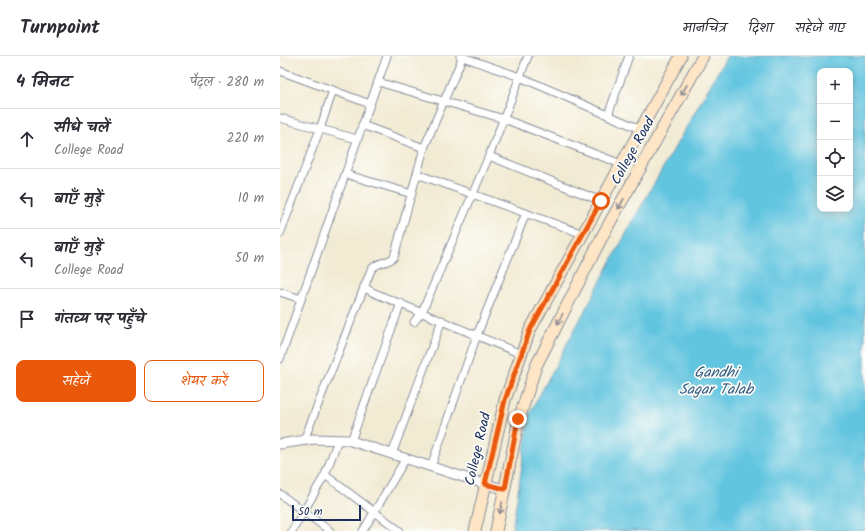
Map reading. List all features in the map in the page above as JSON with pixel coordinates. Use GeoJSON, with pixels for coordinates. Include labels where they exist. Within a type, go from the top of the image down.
{"type":"FeatureCollection","features":[{"type":"Feature","properties":{"kind":"main road","name":"College Road"},"geometry":{"type":"LineString","coordinates":[[475,531],[505,400],[530,330],[680,56]]}},
{"type":"Feature","properties":{"kind":"main road","name":"College Road"},"geometry":{"type":"LineString","coordinates":[[496,531],[518,419],[536,366],[604,233],[703,56]]}},
{"type":"Feature","properties":{"kind":"street"},"geometry":{"type":"LineString","coordinates":[[280,359],[387,56]]}},
{"type":"Feature","properties":{"kind":"street"},"geometry":{"type":"LineString","coordinates":[[304,440],[372,268],[394,257],[424,148],[462,56],[520,77],[640,129]]}},
{"type":"Feature","properties":{"kind":"street"},"geometry":{"type":"LineString","coordinates":[[414,322],[422,312],[489,156],[528,56]]}},
{"type":"Feature","properties":{"kind":"street"},"geometry":{"type":"LineString","coordinates":[[608,115],[629,56]]}},
{"type":"Feature","properties":{"kind":"street"},"geometry":{"type":"LineString","coordinates":[[280,71],[370,104]]}},
{"type":"Feature","properties":{"kind":"street"},"geometry":{"type":"LineString","coordinates":[[378,82],[504,119],[621,164]]}},
{"type":"Feature","properties":{"kind":"street"},"geometry":{"type":"LineString","coordinates":[[280,234],[320,129],[332,90]]}},
{"type":"Feature","properties":{"kind":"street"},"geometry":{"type":"LineString","coordinates":[[281,120],[357,139]]}},
{"type":"Feature","properties":{"kind":"street"},"geometry":{"type":"LineString","coordinates":[[362,125],[424,148]]}},
{"type":"Feature","properties":{"kind":"street"},"geometry":{"type":"LineString","coordinates":[[489,156],[601,201]]}},
{"type":"Feature","properties":{"kind":"street"},"geometry":{"type":"LineString","coordinates":[[345,174],[412,194]]}},
{"type":"Feature","properties":{"kind":"street"},"geometry":{"type":"LineString","coordinates":[[417,174],[583,234]]}},
{"type":"Feature","properties":{"kind":"street"},"geometry":{"type":"LineString","coordinates":[[433,461],[477,335],[526,213]]}},
{"type":"Feature","properties":{"kind":"street"},"geometry":{"type":"LineString","coordinates":[[364,286],[521,354]]}},
{"type":"Feature","properties":{"kind":"street"},"geometry":{"type":"LineString","coordinates":[[280,292],[301,299]]}},
{"type":"Feature","properties":{"kind":"street"},"geometry":{"type":"LineString","coordinates":[[351,441],[401,303]]}},
{"type":"Feature","properties":{"kind":"street"},"geometry":{"type":"LineString","coordinates":[[392,454],[442,320]]}},
{"type":"Feature","properties":{"kind":"street"},"geometry":{"type":"LineString","coordinates":[[280,444],[313,438],[351,441],[505,489]]}},
{"type":"Feature","properties":{"kind":"street"},"geometry":{"type":"LineString","coordinates":[[292,531],[302,511],[326,475],[338,440]]}},
{"type":"Feature","properties":{"kind":"street"},"geometry":{"type":"LineString","coordinates":[[363,531],[406,458]]}},
{"type":"Feature","properties":{"kind":"street"},"geometry":{"type":"LineString","coordinates":[[326,475],[400,531]]}},
{"type":"Feature","properties":{"kind":"street"},"geometry":{"type":"LineString","coordinates":[[280,494],[330,531]]}},
{"type":"Feature","properties":{"kind":"water","name":"Gandhi Sagar Talab"},"geometry":{"type":"Polygon","coordinates":[[[727,56],[865,56],[865,531],[512,531],[530,413],[635,217],[727,56]]]}},
{"type":"Feature","properties":{"kind":"route"},"geometry":{"type":"LineString","coordinates":[[518,419],[516,439],[505,489],[485,484],[505,400],[530,330],[601,201]]}}]}
